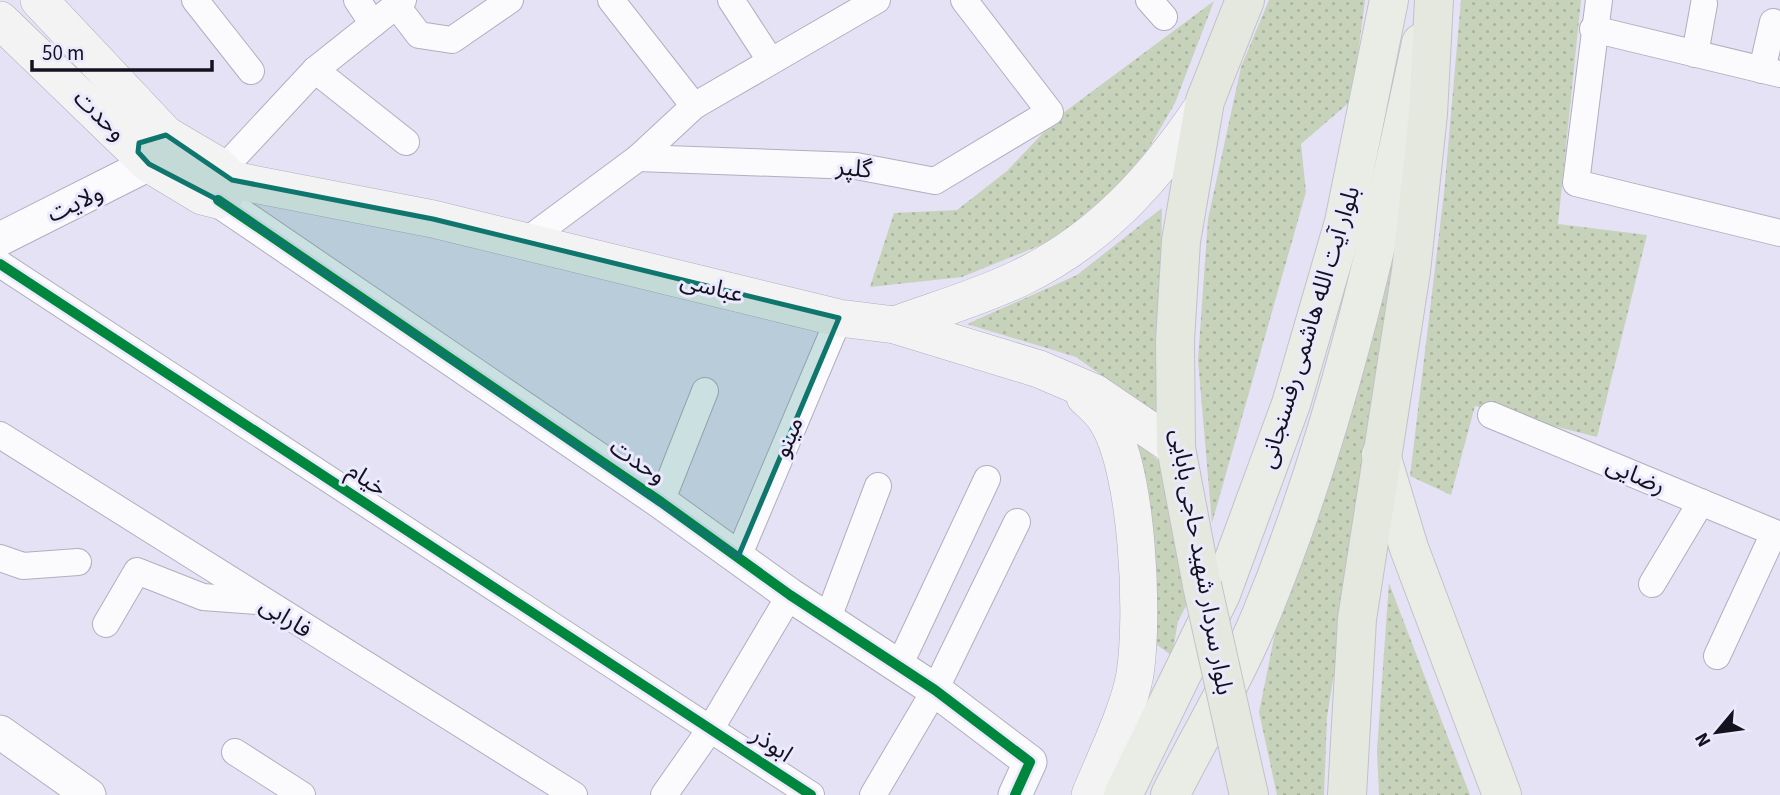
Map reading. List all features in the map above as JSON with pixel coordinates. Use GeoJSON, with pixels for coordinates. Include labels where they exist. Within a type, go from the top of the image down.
{"type":"FeatureCollection","features":[{"type":"Feature","properties":{"kind":"highway","name":"بلوار سردار شهید حاجی بابایی"},"geometry":{"type":"LineString","coordinates":[[1245,0],[1204,105],[1181,241],[1175,341],[1176,448],[1202,585],[1245,778]]}},
{"type":"Feature","properties":{"kind":"highway"},"geometry":{"type":"LineString","coordinates":[[1347,795],[1357,619],[1411,271],[1428,114],[1432,0]]}},
{"type":"Feature","properties":{"kind":"main road","name":"بلوار آیت الله هاشمی رفسنجانی"},"geometry":{"type":"LineString","coordinates":[[1124,795],[1221,594],[1291,404],[1344,222],[1389,0]]}},
{"type":"Feature","properties":{"kind":"main road","name":"بلوار آیت الله هاشمی رفسنجانی"},"geometry":{"type":"LineString","coordinates":[[1170,795],[1261,616],[1332,414],[1381,234],[1432,0]]}},
{"type":"Feature","properties":{"kind":"main road","name":"وحدت"},"geometry":{"type":"LineString","coordinates":[[48,2],[151,150]]}},
{"type":"Feature","properties":{"kind":"main road","name":"وحدت"},"geometry":{"type":"LineString","coordinates":[[0,20],[151,150]]}},
{"type":"Feature","properties":{"kind":"main road"},"geometry":{"type":"LineString","coordinates":[[895,325],[1018,279],[1061,256],[1128,205],[1170,156],[1204,105]]}},
{"type":"Feature","properties":{"kind":"main road"},"geometry":{"type":"LineString","coordinates":[[151,150],[185,144],[223,183]]}},
{"type":"Feature","properties":{"kind":"main road","name":"عباسی"},"geometry":{"type":"LineString","coordinates":[[223,183],[433,219],[839,318],[895,325],[1039,369],[1095,393],[1176,448]]}},
{"type":"Feature","properties":{"kind":"main road"},"geometry":{"type":"LineString","coordinates":[[1072,384],[1107,421],[1121,462],[1135,534],[1140,612],[1135,677],[1090,795]]}},
{"type":"Feature","properties":{"kind":"main road"},"geometry":{"type":"LineString","coordinates":[[1381,455],[1417,571],[1502,795]]}},
{"type":"Feature","properties":{"kind":"street"},"geometry":{"type":"LineString","coordinates":[[195,0],[251,71]]}},
{"type":"Feature","properties":{"kind":"street"},"geometry":{"type":"LineString","coordinates":[[357,0],[373,24]]}},
{"type":"Feature","properties":{"kind":"street"},"geometry":{"type":"LineString","coordinates":[[223,183],[315,70],[400,3],[419,34],[452,40],[510,0]]}},
{"type":"Feature","properties":{"kind":"street"},"geometry":{"type":"LineString","coordinates":[[611,0],[694,106]]}},
{"type":"Feature","properties":{"kind":"street"},"geometry":{"type":"LineString","coordinates":[[732,0],[770,60]]}},
{"type":"Feature","properties":{"kind":"street"},"geometry":{"type":"LineString","coordinates":[[526,241],[638,158],[694,106],[877,0]]}},
{"type":"Feature","properties":{"kind":"street","name":"گلپر"},"geometry":{"type":"LineString","coordinates":[[638,158],[856,166],[936,181],[1051,113],[964,0]]}},
{"type":"Feature","properties":{"kind":"street"},"geometry":{"type":"LineString","coordinates":[[1599,0],[1593,29],[1576,183],[1780,233]]}},
{"type":"Feature","properties":{"kind":"street"},"geometry":{"type":"LineString","coordinates":[[1695,54],[1704,4]]}},
{"type":"Feature","properties":{"kind":"street"},"geometry":{"type":"LineString","coordinates":[[1593,29],[1771,72],[1773,22]]}},
{"type":"Feature","properties":{"kind":"street"},"geometry":{"type":"LineString","coordinates":[[315,70],[406,142]]}},
{"type":"Feature","properties":{"kind":"street","name":"ولایت"},"geometry":{"type":"LineString","coordinates":[[0,239],[151,150]]}},
{"type":"Feature","properties":{"kind":"street","name":"وحدت"},"geometry":{"type":"LineString","coordinates":[[223,183],[660,502],[790,595],[935,690],[1030,762],[1015,795]]}},
{"type":"Feature","properties":{"kind":"street","name":"خیام"},"geometry":{"type":"LineString","coordinates":[[0,264],[711,728]]}},
{"type":"Feature","properties":{"kind":"street","name":"مینو"},"geometry":{"type":"LineString","coordinates":[[738,557],[839,318]]}},
{"type":"Feature","properties":{"kind":"street"},"geometry":{"type":"LineString","coordinates":[[660,502],[705,391]]}},
{"type":"Feature","properties":{"kind":"street","name":"رضایی"},"geometry":{"type":"LineString","coordinates":[[1491,415],[1777,534]]}},
{"type":"Feature","properties":{"kind":"street","name":"فارابی"},"geometry":{"type":"LineString","coordinates":[[0,435],[260,601],[574,795]]}},
{"type":"Feature","properties":{"kind":"street"},"geometry":{"type":"LineString","coordinates":[[899,666],[987,479]]}},
{"type":"Feature","properties":{"kind":"street"},"geometry":{"type":"LineString","coordinates":[[828,618],[877,486]]}},
{"type":"Feature","properties":{"kind":"street"},"geometry":{"type":"LineString","coordinates":[[1652,584],[1701,502]]}},
{"type":"Feature","properties":{"kind":"street"},"geometry":{"type":"LineString","coordinates":[[873,795],[935,690],[1017,522]]}},
{"type":"Feature","properties":{"kind":"street"},"geometry":{"type":"LineString","coordinates":[[1717,656],[1777,534]]}},
{"type":"Feature","properties":{"kind":"street"},"geometry":{"type":"LineString","coordinates":[[0,558],[23,566],[78,562]]}},
{"type":"Feature","properties":{"kind":"street"},"geometry":{"type":"LineString","coordinates":[[106,624],[136,571],[203,597],[260,601]]}},
{"type":"Feature","properties":{"kind":"street"},"geometry":{"type":"LineString","coordinates":[[664,795],[711,728],[790,595]]}},
{"type":"Feature","properties":{"kind":"street","name":"ابوذر"},"geometry":{"type":"LineString","coordinates":[[711,728],[811,795]]}},
{"type":"Feature","properties":{"kind":"street"},"geometry":{"type":"LineString","coordinates":[[0,732],[89,795]]}},
{"type":"Feature","properties":{"kind":"street"},"geometry":{"type":"LineString","coordinates":[[235,752],[302,795]]}},
{"type":"Feature","properties":{"kind":"highlighted area"},"geometry":{"type":"Polygon","coordinates":[[[166,135],[232,180],[433,219],[839,318],[738,557],[218,200],[149,164],[138,152],[139,143],[166,135]]]}},
{"type":"Feature","properties":{"kind":"green space"},"geometry":{"type":"Polygon","coordinates":[[[1269,0],[1365,0],[1352,100],[1301,144],[1306,192],[1212,523],[1198,360],[1208,219],[1241,67],[1269,0]]]}},
{"type":"Feature","properties":{"kind":"green space"},"geometry":{"type":"Polygon","coordinates":[[[1461,0],[1581,0],[1558,224],[1647,235],[1597,437],[1475,406],[1451,495],[1410,476],[1444,193],[1461,0]]]}},
{"type":"Feature","properties":{"kind":"green space"},"geometry":{"type":"Polygon","coordinates":[[[1214,1],[1175,103],[1136,170],[1056,239],[962,277],[870,287],[894,213],[957,210],[1007,171],[1059,116],[1214,1]]]}},
{"type":"Feature","properties":{"kind":"green space"},"geometry":{"type":"Polygon","coordinates":[[[1418,155],[1327,717],[1324,795],[1277,795],[1259,712],[1279,613],[1418,155]]]}},
{"type":"Feature","properties":{"kind":"green space"},"geometry":{"type":"Polygon","coordinates":[[[1162,208],[1158,416],[1076,357],[967,324],[1077,275],[1162,208]]]}},
{"type":"Feature","properties":{"kind":"green space"},"geometry":{"type":"Polygon","coordinates":[[[1134,438],[1167,469],[1191,597],[1178,621],[1172,656],[1152,641],[1152,538],[1134,438]]]}},
{"type":"Feature","properties":{"kind":"green space"},"geometry":{"type":"Polygon","coordinates":[[[1389,583],[1470,795],[1379,795],[1377,750],[1389,583]]]}},
{"type":"Feature","properties":{"kind":"cycle path"},"geometry":{"type":"LineString","coordinates":[[218,200],[661,502],[790,595],[935,690],[1030,762],[1015,795]]}},
{"type":"Feature","properties":{"kind":"cycle path"},"geometry":{"type":"LineString","coordinates":[[0,264],[811,795]]}}]}
